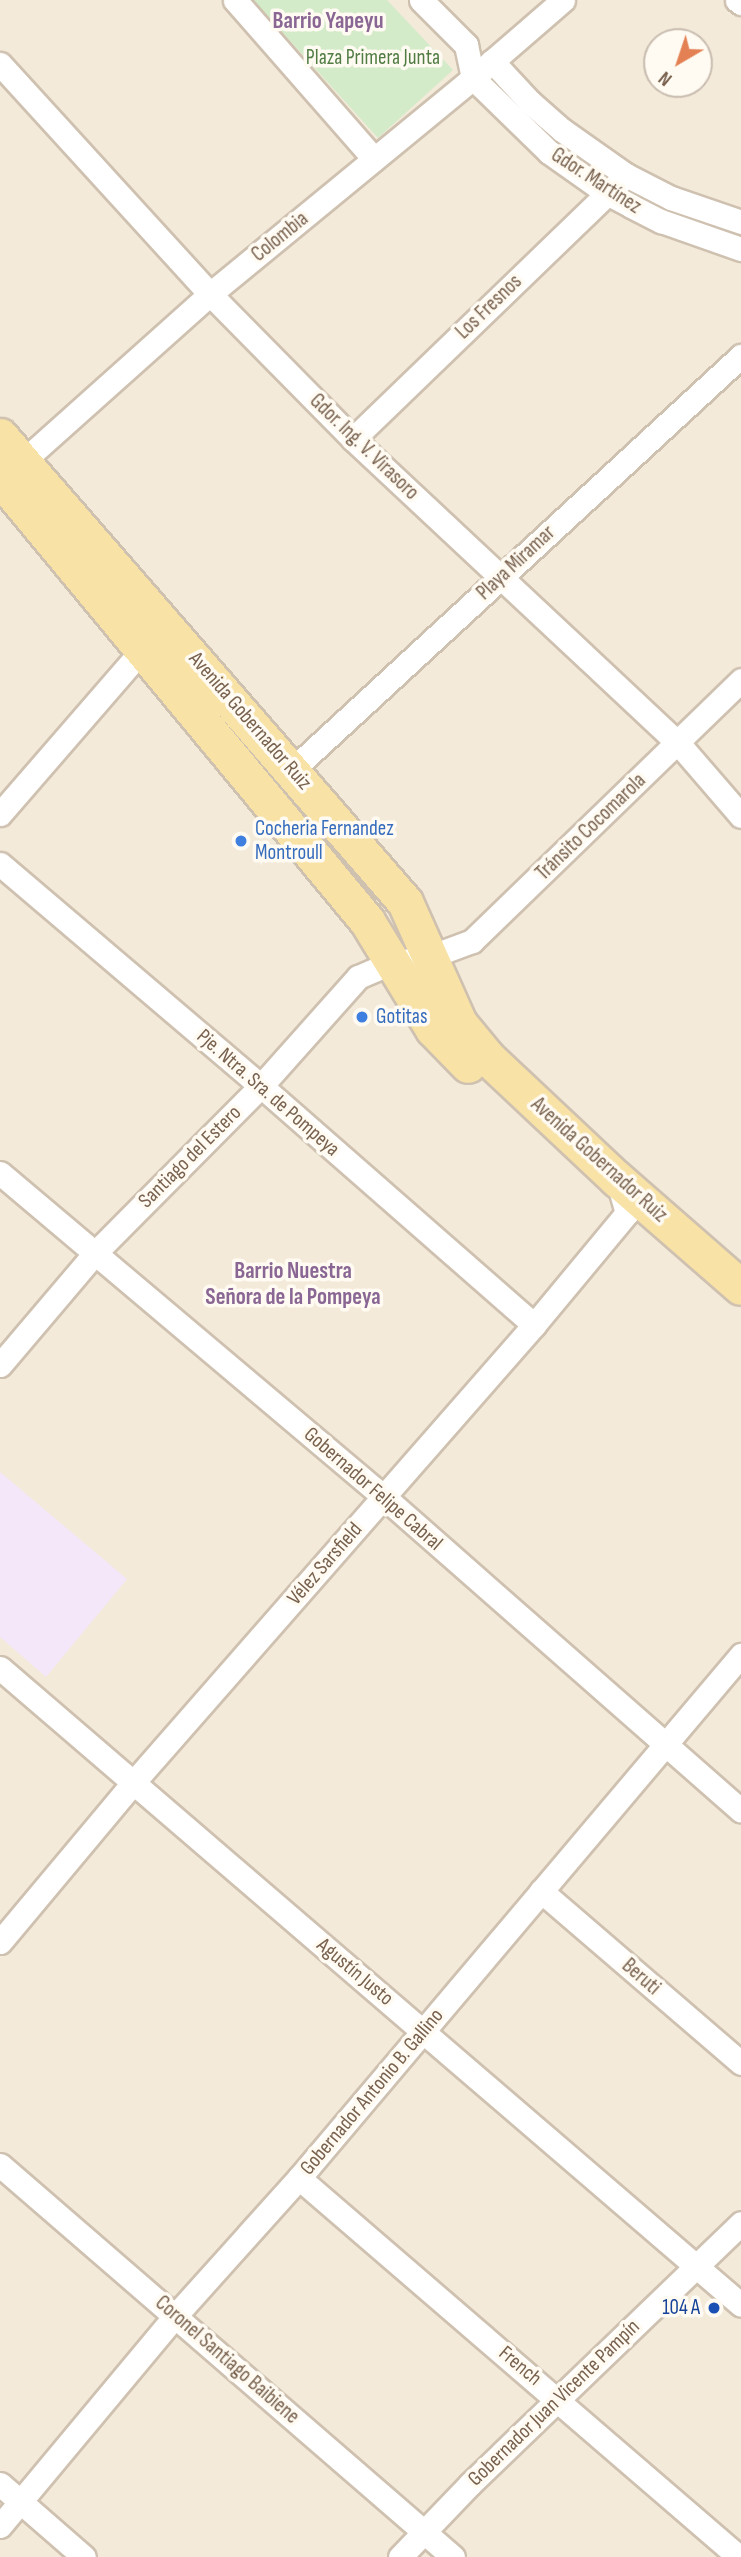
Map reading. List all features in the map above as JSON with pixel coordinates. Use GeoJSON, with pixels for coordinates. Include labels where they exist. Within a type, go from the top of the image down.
{"type":"FeatureCollection","features":[{"type":"Feature","properties":{"kind":"main road","name":"Avenida Gobernador Ruiz"},"geometry":{"type":"LineString","coordinates":[[6,464],[142,650],[367,921],[433,1029],[500,1098],[741,1312]]}},
{"type":"Feature","properties":{"kind":"main road","name":"Avenida Gobernador Ruiz"},"geometry":{"type":"LineString","coordinates":[[6,464],[292,770],[405,902],[459,1023],[488,1058],[617,1179],[741,1287]]}},
{"type":"Feature","properties":{"kind":"street"},"geometry":{"type":"LineString","coordinates":[[236,0],[374,159]]}},
{"type":"Feature","properties":{"kind":"street"},"geometry":{"type":"LineString","coordinates":[[421,0],[466,45],[473,78]]}},
{"type":"Feature","properties":{"kind":"street","name":"Colombia"},"geometry":{"type":"LineString","coordinates":[[6,464],[473,78],[563,0]]}},
{"type":"Feature","properties":{"kind":"street"},"geometry":{"type":"LineString","coordinates":[[492,61],[530,103],[562,130],[626,175],[671,198],[741,222]]}},
{"type":"Feature","properties":{"kind":"street","name":"Gdor. Ing. V. Virasoro"},"geometry":{"type":"LineString","coordinates":[[0,64],[210,294],[353,439],[678,743],[741,816]]}},
{"type":"Feature","properties":{"kind":"street","name":"Gdor. Martínez"},"geometry":{"type":"LineString","coordinates":[[473,78],[512,119],[549,152],[607,193],[662,221],[741,249]]}},
{"type":"Feature","properties":{"kind":"street","name":"Los Fresnos"},"geometry":{"type":"LineString","coordinates":[[353,439],[626,175]]}},
{"type":"Feature","properties":{"kind":"street","name":"Playa Miramar"},"geometry":{"type":"LineString","coordinates":[[292,770],[741,356]]}},
{"type":"Feature","properties":{"kind":"street"},"geometry":{"type":"LineString","coordinates":[[0,814],[142,650]]}},
{"type":"Feature","properties":{"kind":"street","name":"Tránsito Cocomarola"},"geometry":{"type":"LineString","coordinates":[[391,963],[429,957],[472,941],[741,680]]}},
{"type":"Feature","properties":{"kind":"street","name":"Pje. Ntra. Sra. de Pompeya"},"geometry":{"type":"LineString","coordinates":[[0,864],[261,1086],[534,1325]]}},
{"type":"Feature","properties":{"kind":"street","name":"Santiago del Estero"},"geometry":{"type":"LineString","coordinates":[[0,1365],[96,1252],[261,1086],[358,977],[391,963]]}},
{"type":"Feature","properties":{"kind":"street","name":"Gobernador Felipe Cabral"},"geometry":{"type":"LineString","coordinates":[[0,1173],[384,1497],[741,1811]]}},
{"type":"Feature","properties":{"kind":"street"},"geometry":{"type":"LineString","coordinates":[[617,1179],[627,1213]]}},
{"type":"Feature","properties":{"kind":"street","name":"Vélez Sarsfield"},"geometry":{"type":"LineString","coordinates":[[0,1942],[132,1784],[534,1325],[627,1213]]}},
{"type":"Feature","properties":{"kind":"street","name":"Gobernador Antonio B. Gallino"},"geometry":{"type":"LineString","coordinates":[[0,2526],[176,2316],[299,2178],[741,1656]]}},
{"type":"Feature","properties":{"kind":"street","name":"Agustín Justo"},"geometry":{"type":"LineString","coordinates":[[0,1668],[741,2305]]}},
{"type":"Feature","properties":{"kind":"street","name":"Beruti"},"geometry":{"type":"LineString","coordinates":[[541,1891],[741,2063]]}},
{"type":"Feature","properties":{"kind":"street","name":"Coronel Santiago Baibiene"},"geometry":{"type":"LineString","coordinates":[[0,2165],[453,2557]]}},
{"type":"Feature","properties":{"kind":"street","name":"French"},"geometry":{"type":"LineString","coordinates":[[299,2178],[558,2398],[739,2557]]}},
{"type":"Feature","properties":{"kind":"street","name":"Gobernador Juan Vicente Pampín"},"geometry":{"type":"LineString","coordinates":[[400,2557],[423,2530],[741,2223]]}},
{"type":"Feature","properties":{"kind":"street"},"geometry":{"type":"LineString","coordinates":[[0,2484],[84,2557]]}},
{"type":"Feature","properties":{"kind":"shaded area"},"geometry":{"type":"Polygon","coordinates":[[[0,0],[741,0],[741,2557],[0,2557],[0,0]]]}},
{"type":"Feature","properties":{"kind":"shaded area"},"geometry":{"type":"Polygon","coordinates":[[[0,1472],[127,1579],[46,1677],[0,1637],[0,1472]]]}},
{"type":"Feature","properties":{"kind":"green space","name":"Plaza Primera Junta"},"geometry":{"type":"Polygon","coordinates":[[[253,0],[387,0],[453,70],[378,138],[253,0]]]}},
{"type":"Feature","properties":{"kind":"place","name":"Cocheria Fernandez Montroull"},"geometry":{"type":"Point","coordinates":[241,841]}},
{"type":"Feature","properties":{"kind":"place","name":"Gotitas"},"geometry":{"type":"Point","coordinates":[362,1017]}},
{"type":"Feature","properties":{"kind":"place","name":"104 A"},"geometry":{"type":"Point","coordinates":[714,2308]}},
{"type":"Feature","properties":{"kind":"district","name":"Barrio Yapeyu"},"geometry":{"type":"Point","coordinates":[328,21]}},
{"type":"Feature","properties":{"kind":"district","name":"Barrio Nuestra Señora de la Pompeya"},"geometry":{"type":"Point","coordinates":[293,1284]}}]}
